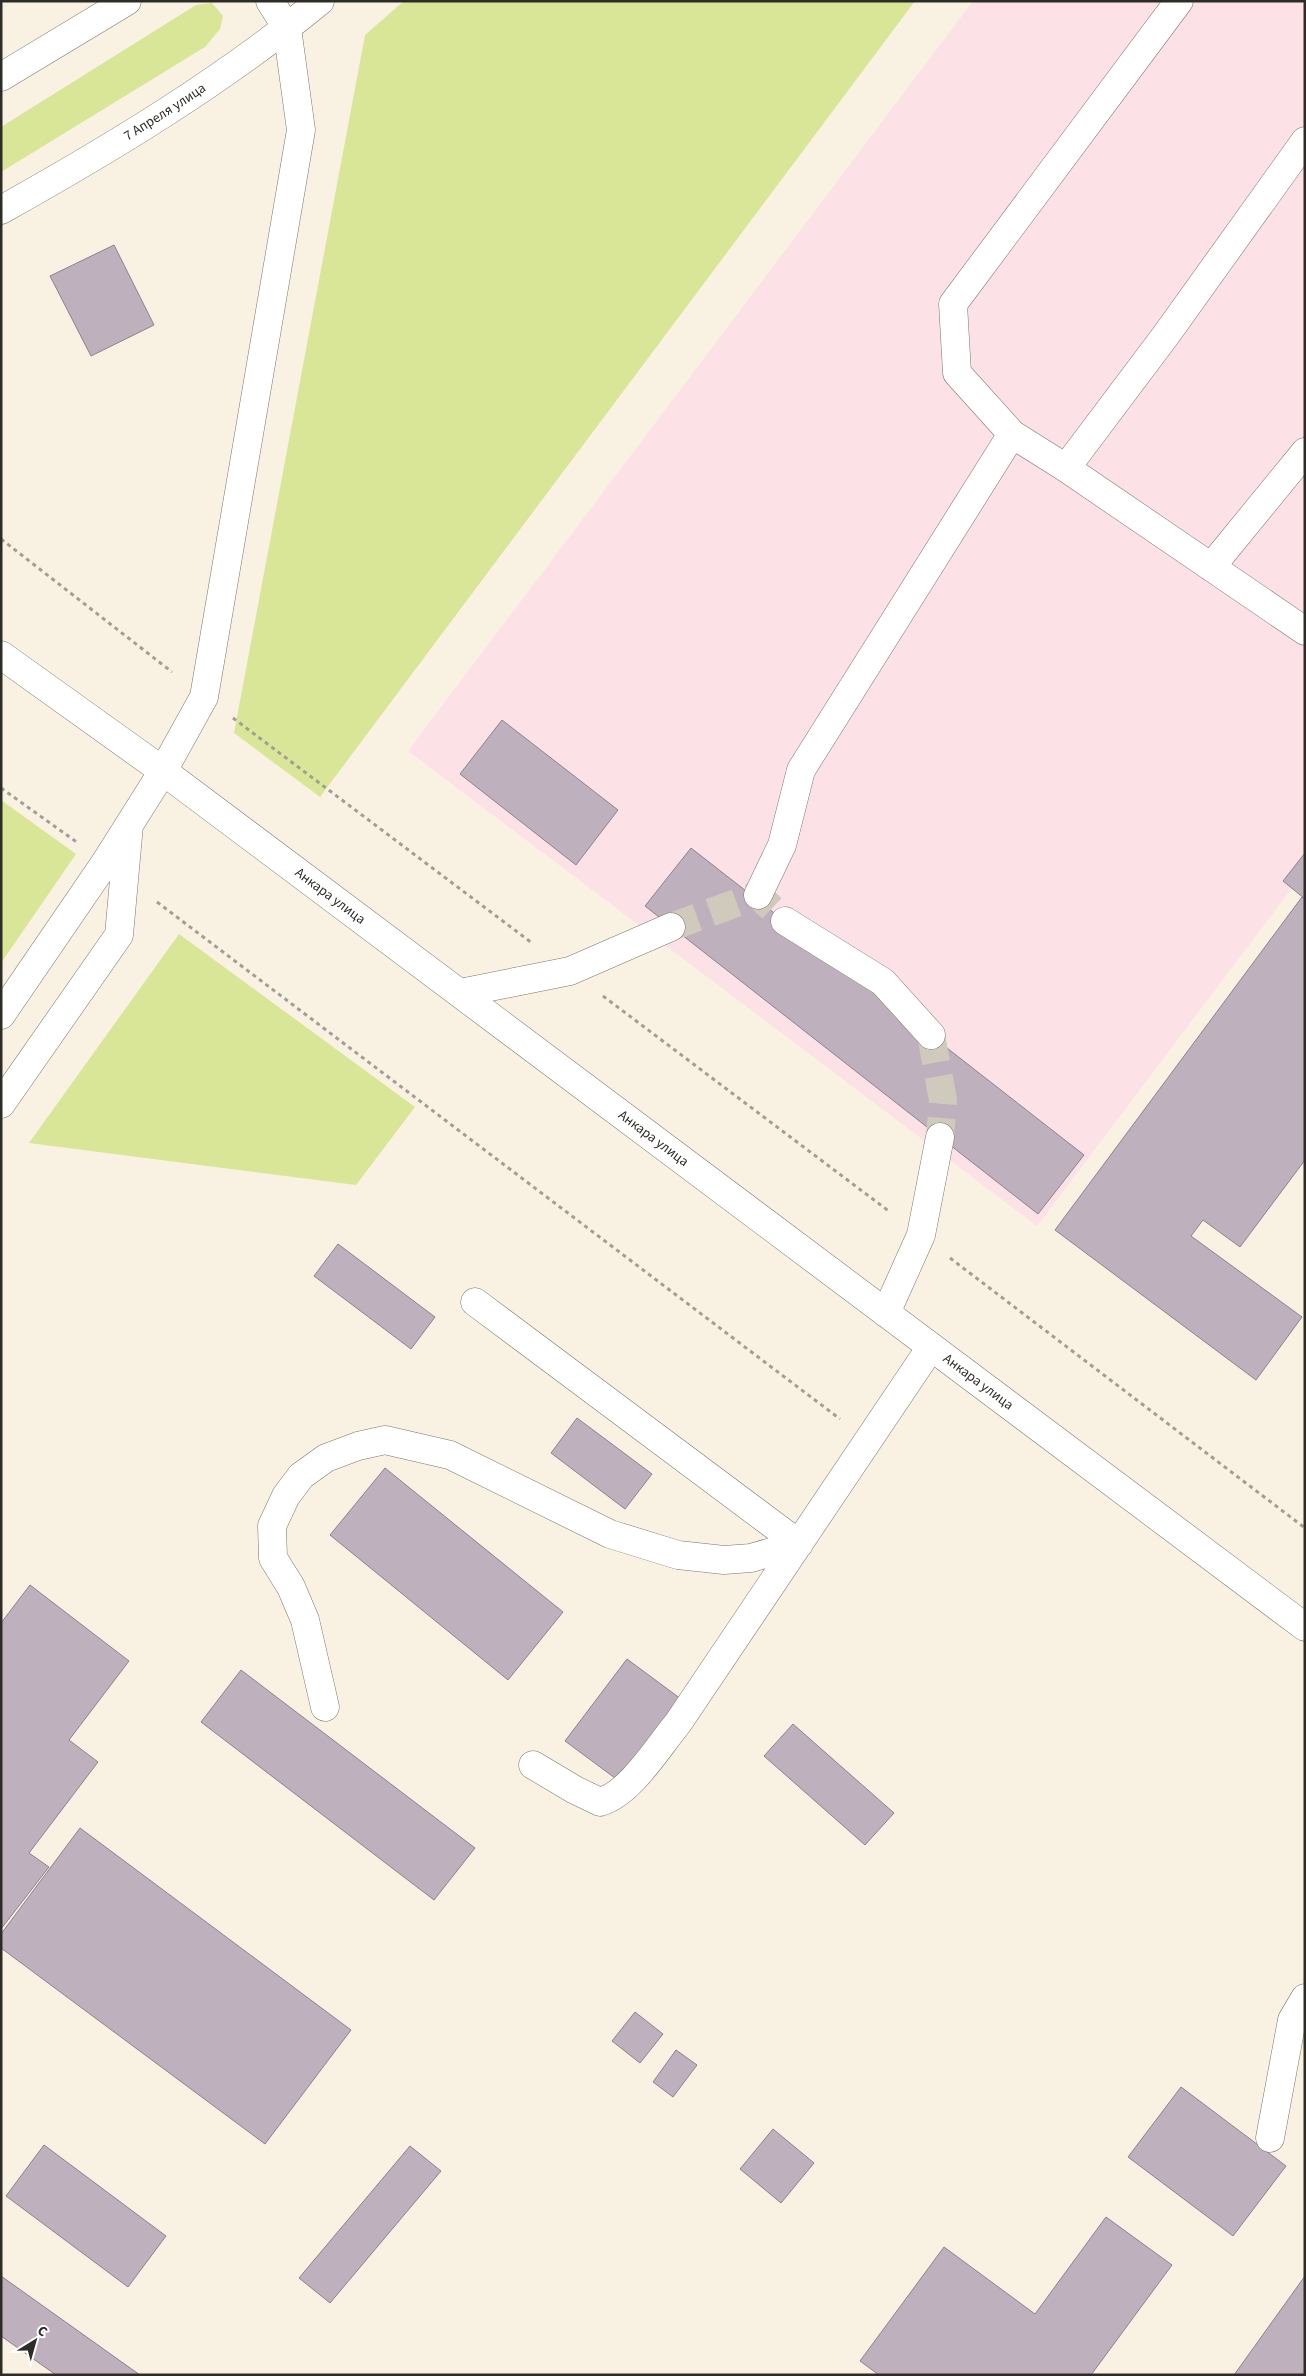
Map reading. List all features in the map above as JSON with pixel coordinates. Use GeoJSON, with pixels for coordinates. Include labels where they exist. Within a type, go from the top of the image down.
{"type":"FeatureCollection","features":[{"type":"Feature","properties":{"kind":"main road"},"geometry":{"type":"LineString","coordinates":[[1,78],[127,1]]}},
{"type":"Feature","properties":{"kind":"main road"},"geometry":{"type":"LineString","coordinates":[[1,1104],[119,935],[115,870],[129,825],[163,771],[204,697],[301,130],[287,28],[270,1]]}},
{"type":"Feature","properties":{"kind":"main road","name":"7 Апреля улица"},"geometry":{"type":"LineString","coordinates":[[1,210],[96,157],[182,102],[287,28],[320,1]]}},
{"type":"Feature","properties":{"kind":"main road"},"geometry":{"type":"LineString","coordinates":[[1179,1],[953,304],[957,373],[1012,434],[1066,468],[1305,631]]}},
{"type":"Feature","properties":{"kind":"main road"},"geometry":{"type":"LineString","coordinates":[[1066,468],[1166,335],[1305,142]]}},
{"type":"Feature","properties":{"kind":"main road"},"geometry":{"type":"LineString","coordinates":[[758,895],[782,845],[802,770],[1012,434]]}},
{"type":"Feature","properties":{"kind":"main road"},"geometry":{"type":"LineString","coordinates":[[1211,567],[1278,488],[1305,452]]}},
{"type":"Feature","properties":{"kind":"main road","name":"Анкара улица"},"geometry":{"type":"LineString","coordinates":[[1,655],[163,771],[1305,1627]]}},
{"type":"Feature","properties":{"kind":"main road"},"geometry":{"type":"LineString","coordinates":[[1,1014],[115,870]]}},
{"type":"Feature","properties":{"kind":"main road"},"geometry":{"type":"LineString","coordinates":[[785,921],[883,982],[932,1036]]}},
{"type":"Feature","properties":{"kind":"main road"},"geometry":{"type":"LineString","coordinates":[[460,994],[570,972],[671,927]]}},
{"type":"Feature","properties":{"kind":"main road"},"geometry":{"type":"LineString","coordinates":[[886,1313],[921,1235],[940,1137]]}},
{"type":"Feature","properties":{"kind":"main road"},"geometry":{"type":"LineString","coordinates":[[475,1302],[799,1544]]}},
{"type":"Feature","properties":{"kind":"main road"},"geometry":{"type":"LineString","coordinates":[[534,1765],[593,1800],[600,1802],[613,1798],[639,1771],[678,1723],[931,1347]]}},
{"type":"Feature","properties":{"kind":"main road"},"geometry":{"type":"LineString","coordinates":[[325,1707],[305,1620],[291,1587],[273,1558],[272,1526],[286,1496],[301,1476],[326,1458],[358,1446],[385,1440],[450,1455],[610,1534],[678,1555],[724,1560],[751,1558],[799,1544]]}},
{"type":"Feature","properties":{"kind":"main road"},"geometry":{"type":"LineString","coordinates":[[1270,2138],[1292,2020],[1305,1998]]}},
{"type":"Feature","properties":{"kind":"path"},"geometry":{"type":"LineString","coordinates":[[1,539],[204,697],[921,1235],[1305,1528]]}},
{"type":"Feature","properties":{"kind":"path"},"geometry":{"type":"LineString","coordinates":[[1,788],[115,870],[868,1440]]}},
{"type":"Feature","properties":{"kind":"shaded area"},"geometry":{"type":"Polygon","coordinates":[[[973,1],[1305,1],[1305,871],[1037,1226],[408,751],[973,1]]]}},
{"type":"Feature","properties":{"kind":"green space"},"geometry":{"type":"Polygon","coordinates":[[[404,1],[915,1],[320,797],[234,733],[365,35],[404,1]]]}},
{"type":"Feature","properties":{"kind":"green space"},"geometry":{"type":"Polygon","coordinates":[[[212,3],[223,16],[220,29],[205,47],[1,172],[1,127],[196,5],[212,3]]]}},
{"type":"Feature","properties":{"kind":"green space"},"geometry":{"type":"Polygon","coordinates":[[[1,800],[76,854],[1,963],[1,800]]]}},
{"type":"Feature","properties":{"kind":"green space"},"geometry":{"type":"Polygon","coordinates":[[[179,934],[415,1107],[356,1185],[29,1143],[179,934]]]}},
{"type":"Feature","properties":{"kind":"building"},"geometry":{"type":"Polygon","coordinates":[[[114,245],[154,325],[91,356],[50,276],[114,245]]]}},
{"type":"Feature","properties":{"kind":"building"},"geometry":{"type":"Polygon","coordinates":[[[502,720],[618,810],[576,865],[460,774],[502,720]]]}},
{"type":"Feature","properties":{"kind":"building"},"geometry":{"type":"Polygon","coordinates":[[[691,848],[1084,1155],[1038,1214],[645,906],[691,848]]]}},
{"type":"Feature","properties":{"kind":"building"},"geometry":{"type":"Polygon","coordinates":[[[1305,853],[1305,899],[1283,881],[1305,853]]]}},
{"type":"Feature","properties":{"kind":"building"},"geometry":{"type":"Polygon","coordinates":[[[1302,897],[1305,899],[1305,1160],[1240,1247],[1203,1220],[1191,1236],[1302,1317],[1256,1380],[1055,1230],[1302,897]]]}},
{"type":"Feature","properties":{"kind":"building"},"geometry":{"type":"Polygon","coordinates":[[[338,1244],[435,1317],[411,1349],[314,1276],[338,1244]]]}},
{"type":"Feature","properties":{"kind":"building"},"geometry":{"type":"Polygon","coordinates":[[[577,1418],[652,1474],[625,1509],[551,1453],[577,1418]]]}},
{"type":"Feature","properties":{"kind":"building"},"geometry":{"type":"Polygon","coordinates":[[[385,1468],[563,1612],[508,1680],[330,1535],[385,1468]]]}},
{"type":"Feature","properties":{"kind":"building"},"geometry":{"type":"Polygon","coordinates":[[[30,1585],[129,1661],[69,1740],[98,1762],[29,1853],[49,1867],[1,1929],[1,1623],[30,1585]]]}},
{"type":"Feature","properties":{"kind":"building"},"geometry":{"type":"Polygon","coordinates":[[[627,1659],[681,1699],[619,1781],[565,1741],[627,1659]]]}},
{"type":"Feature","properties":{"kind":"building"},"geometry":{"type":"Polygon","coordinates":[[[241,1670],[475,1848],[434,1900],[201,1722],[241,1670]]]}},
{"type":"Feature","properties":{"kind":"building"},"geometry":{"type":"Polygon","coordinates":[[[793,1724],[894,1813],[865,1845],[764,1756],[793,1724]]]}},
{"type":"Feature","properties":{"kind":"building"},"geometry":{"type":"Polygon","coordinates":[[[80,1828],[351,2030],[265,2144],[1,1948],[1,1934],[80,1828]]]}},
{"type":"Feature","properties":{"kind":"building"},"geometry":{"type":"Polygon","coordinates":[[[635,2012],[663,2034],[640,2063],[612,2041],[635,2012]]]}},
{"type":"Feature","properties":{"kind":"building"},"geometry":{"type":"Polygon","coordinates":[[[676,2050],[697,2065],[673,2097],[653,2082],[676,2050]]]}},
{"type":"Feature","properties":{"kind":"building"},"geometry":{"type":"Polygon","coordinates":[[[1181,2087],[1286,2166],[1233,2236],[1128,2157],[1181,2087]]]}},
{"type":"Feature","properties":{"kind":"building"},"geometry":{"type":"Polygon","coordinates":[[[773,2129],[814,2163],[781,2203],[740,2169],[773,2129]]]}},
{"type":"Feature","properties":{"kind":"building"},"geometry":{"type":"Polygon","coordinates":[[[44,2145],[166,2236],[128,2287],[6,2196],[44,2145]]]}},
{"type":"Feature","properties":{"kind":"building"},"geometry":{"type":"Polygon","coordinates":[[[410,2146],[441,2171],[330,2303],[299,2278],[410,2146]]]}},
{"type":"Feature","properties":{"kind":"building"},"geometry":{"type":"Polygon","coordinates":[[[1106,2217],[1172,2265],[1091,2375],[879,2375],[860,2361],[944,2247],[1035,2314],[1106,2217]]]}},
{"type":"Feature","properties":{"kind":"building"},"geometry":{"type":"Polygon","coordinates":[[[1,2276],[140,2375],[56,2375],[1,2336],[1,2276]]]}},
{"type":"Feature","properties":{"kind":"building"},"geometry":{"type":"Polygon","coordinates":[[[1305,2276],[1305,2375],[1234,2375],[1305,2276]]]}},
{"type":"Feature","properties":{"kind":"tunnel"},"geometry":{"type":"LineString","coordinates":[[671,927],[758,895],[785,921]]}},
{"type":"Feature","properties":{"kind":"tunnel"},"geometry":{"type":"LineString","coordinates":[[931,1035],[943,1100],[940,1137]]}}]}
